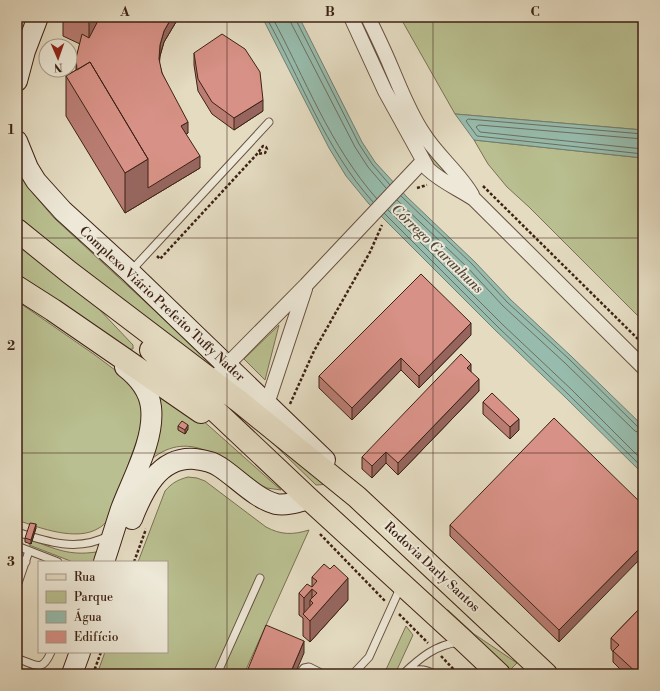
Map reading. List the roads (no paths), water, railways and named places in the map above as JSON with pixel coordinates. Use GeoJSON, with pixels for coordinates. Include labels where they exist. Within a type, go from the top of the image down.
{"type":"FeatureCollection","features":[{"type":"Feature","properties":{"kind":"main road"},"geometry":{"type":"LineString","coordinates":[[17,81],[21,59],[38,17]]}},
{"type":"Feature","properties":{"kind":"main road","name":"Complexo Viário Prefeito Tuffy Nader"},"geometry":{"type":"LineString","coordinates":[[17,141],[28,168],[45,192],[63,211],[130,272],[322,457]]}},
{"type":"Feature","properties":{"kind":"main road","name":"Complexo Viário Prefeito Tuffy Nader"},"geometry":{"type":"LineString","coordinates":[[21,232],[69,272],[240,402],[363,502]]}},
{"type":"Feature","properties":{"kind":"main road","name":"Complexo Viário Prefeito Tuffy Nader"},"geometry":{"type":"LineString","coordinates":[[69,272],[308,499]]}},
{"type":"Feature","properties":{"kind":"main road"},"geometry":{"type":"LineString","coordinates":[[17,287],[53,310],[223,428],[308,499],[499,674]]}},
{"type":"Feature","properties":{"kind":"main road"},"geometry":{"type":"LineString","coordinates":[[53,310],[132,372],[148,394],[151,407],[149,437],[113,533],[104,561]]}},
{"type":"Feature","properties":{"kind":"main road","name":"Rodovia Darly Santos"},"geometry":{"type":"LineString","coordinates":[[322,457],[363,502],[546,674]]}},
{"type":"Feature","properties":{"kind":"main road"},"geometry":{"type":"LineString","coordinates":[[115,561],[140,499],[153,478],[162,469],[174,462],[190,459],[204,460],[218,466],[266,501],[278,504],[290,504],[319,497],[363,502]]}},
{"type":"Feature","properties":{"kind":"street"},"geometry":{"type":"LineString","coordinates":[[351,17],[385,91],[428,169],[439,179],[474,199],[643,367]]}},
{"type":"Feature","properties":{"kind":"street"},"geometry":{"type":"LineString","coordinates":[[368,17],[414,120],[432,147],[463,181],[474,199]]}},
{"type":"Feature","properties":{"kind":"street"},"geometry":{"type":"LineString","coordinates":[[212,381],[306,285],[423,161]]}},
{"type":"Feature","properties":{"kind":"street"},"geometry":{"type":"LineString","coordinates":[[267,404],[306,285]]}},
{"type":"Feature","properties":{"kind":"lane"},"geometry":{"type":"LineString","coordinates":[[130,272],[269,122]]}},
{"type":"Feature","properties":{"kind":"lane"},"geometry":{"type":"LineString","coordinates":[[17,532],[55,544],[75,545],[89,543],[113,533]]}},
{"type":"Feature","properties":{"kind":"lane"},"geometry":{"type":"LineString","coordinates":[[17,546],[56,561]]}},
{"type":"Feature","properties":{"kind":"lane"},"geometry":{"type":"LineString","coordinates":[[17,586],[29,550]]}},
{"type":"Feature","properties":{"kind":"lane"},"geometry":{"type":"LineString","coordinates":[[17,558],[26,562]]}},
{"type":"Feature","properties":{"kind":"lane"},"geometry":{"type":"LineString","coordinates":[[217,674],[260,578]]}},
{"type":"Feature","properties":{"kind":"lane"},"geometry":{"type":"LineString","coordinates":[[353,674],[369,657],[402,584]]}},
{"type":"Feature","properties":{"kind":"lane"},"geometry":{"type":"LineString","coordinates":[[404,674],[420,659],[434,649],[449,643],[464,641]]}},
{"type":"Feature","properties":{"kind":"lane"},"geometry":{"type":"LineString","coordinates":[[17,663],[19,659],[39,666],[43,665],[46,663],[50,653]]}},
{"type":"Feature","properties":{"kind":"lane"},"geometry":{"type":"LineString","coordinates":[[299,674],[304,668],[309,667],[323,674]]}},
{"type":"Feature","properties":{"kind":"lane"},"geometry":{"type":"LineString","coordinates":[[404,674],[418,669],[434,674]]}},
{"type":"Feature","properties":{"kind":"water","name":"Córrego Garanhuns"},"geometry":{"type":"Polygon","coordinates":[[[262,17],[299,17],[362,142],[375,162],[407,197],[475,262],[510,299],[643,426],[643,474],[495,330],[369,204],[346,176],[329,148],[262,17]]]}},
{"type":"Feature","properties":{"kind":"water"},"geometry":{"type":"Polygon","coordinates":[[[455,114],[643,130],[643,158],[474,140],[455,114]]]}}]}
